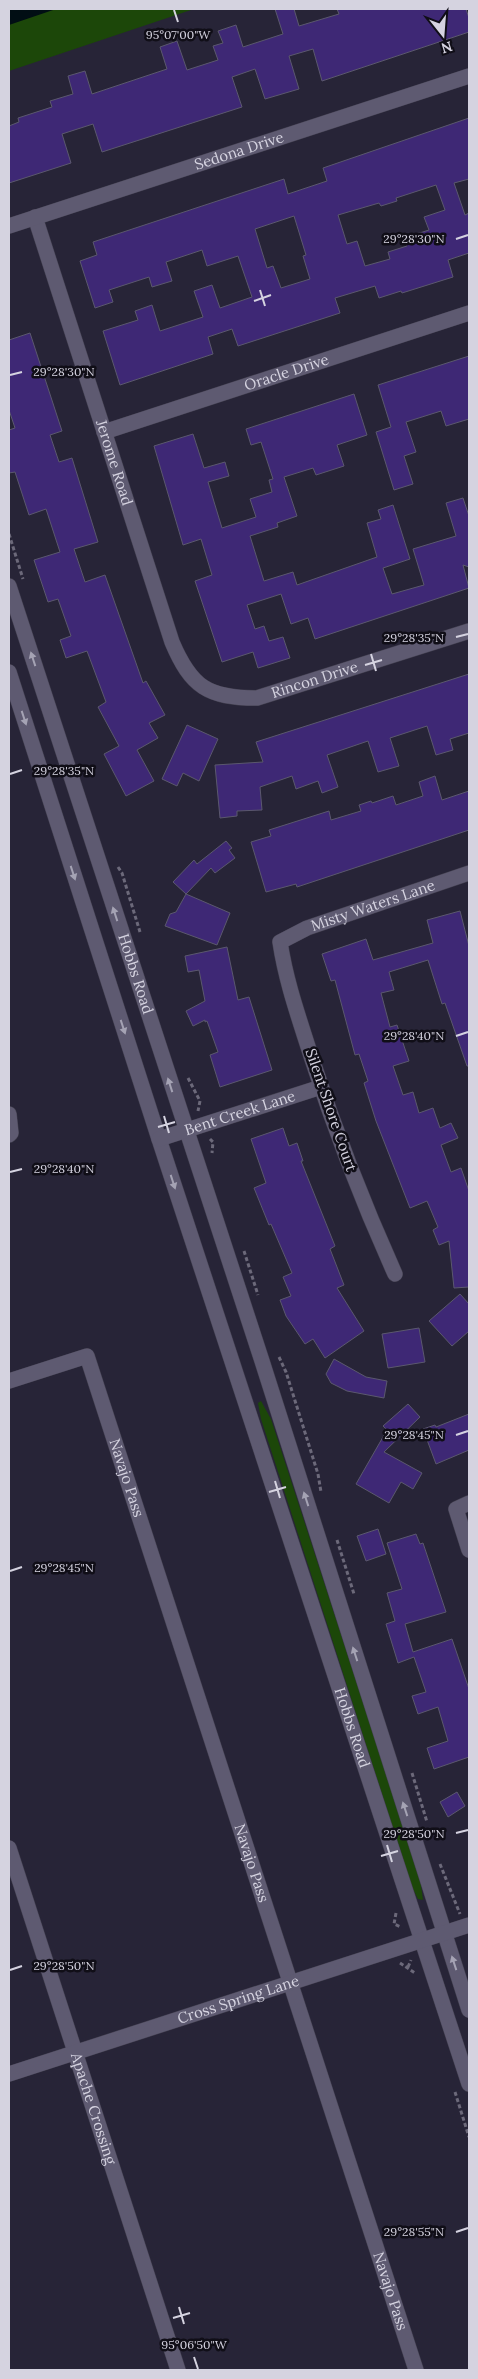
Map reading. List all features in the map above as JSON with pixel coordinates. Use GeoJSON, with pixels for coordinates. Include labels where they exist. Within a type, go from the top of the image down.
{"type":"FeatureCollection","features":[{"type":"Feature","properties":{"kind":"street","name":"Sedona Drive"},"geometry":{"type":"LineString","coordinates":[[9,226],[469,76]]}},
{"type":"Feature","properties":{"kind":"street","name":"Jerome Road"},"geometry":{"type":"LineString","coordinates":[[35,217],[172,642],[180,663],[189,676],[214,694]]}},
{"type":"Feature","properties":{"kind":"street","name":"Oracle Drive"},"geometry":{"type":"LineString","coordinates":[[104,432],[469,313]]}},
{"type":"Feature","properties":{"kind":"street","name":"Hobbs Road"},"geometry":{"type":"LineString","coordinates":[[9,586],[185,1132],[262,1361],[469,2010]]}},
{"type":"Feature","properties":{"kind":"street","name":"Rincon Drive"},"geometry":{"type":"LineString","coordinates":[[214,694],[237,698],[257,698],[469,631]]}},
{"type":"Feature","properties":{"kind":"street","name":"Hobbs Road"},"geometry":{"type":"LineString","coordinates":[[9,672],[159,1139],[469,2084]]}},
{"type":"Feature","properties":{"kind":"street","name":"Misty Waters Lane"},"geometry":{"type":"LineString","coordinates":[[280,942],[307,928],[469,873]]}},
{"type":"Feature","properties":{"kind":"street","name":"Silent Shore Court"},"geometry":{"type":"LineString","coordinates":[[280,942],[286,978],[321,1087],[364,1204],[395,1274]]}},
{"type":"Feature","properties":{"kind":"street","name":"Bent Creek Lane"},"geometry":{"type":"LineString","coordinates":[[159,1139],[321,1087]]}},
{"type":"Feature","properties":{"kind":"street"},"geometry":{"type":"LineString","coordinates":[[9,1114],[10,1134]]}},
{"type":"Feature","properties":{"kind":"street","name":"Navajo Pass"},"geometry":{"type":"LineString","coordinates":[[9,1381],[87,1356],[416,2370]]}},
{"type":"Feature","properties":{"kind":"street"},"geometry":{"type":"LineString","coordinates":[[236,1370],[262,1361]]}},
{"type":"Feature","properties":{"kind":"street"},"geometry":{"type":"LineString","coordinates":[[463,1506],[469,1550]]}},
{"type":"Feature","properties":{"kind":"street","name":"Apache Crossing"},"geometry":{"type":"LineString","coordinates":[[9,1848],[178,2370]]}},
{"type":"Feature","properties":{"kind":"street","name":"Cross Spring Lane"},"geometry":{"type":"LineString","coordinates":[[9,2074],[469,1924]]}},
{"type":"Feature","properties":{"kind":"path"},"geometry":{"type":"LineString","coordinates":[[394,1924],[401,1927]]}},
{"type":"Feature","properties":{"kind":"path"},"geometry":{"type":"LineString","coordinates":[[408,1967],[411,1960]]}},
{"type":"Feature","properties":{"kind":"green space"},"geometry":{"type":"Polygon","coordinates":[[[9,9],[194,9],[9,71],[9,9]]]}},
{"type":"Feature","properties":{"kind":"green space"},"geometry":{"type":"Polygon","coordinates":[[[261,1401],[271,1419],[420,1878],[423,1900],[418,1899],[412,1887],[261,1419],[258,1403],[261,1401]]]}},
{"type":"Feature","properties":{"kind":"shaded area"},"geometry":{"type":"Polygon","coordinates":[[[9,9],[56,9],[9,25],[9,9]]]}},
{"type":"Feature","properties":{"kind":"building"},"geometry":{"type":"Polygon","coordinates":[[[275,9],[294,9],[299,26],[339,14],[337,9],[466,9],[469,18],[469,32],[322,81],[313,49],[289,56],[299,89],[265,99],[255,69],[232,77],[242,107],[102,152],[93,124],[62,134],[71,163],[9,183],[9,126],[19,122],[18,118],[52,107],[50,101],[73,94],[68,76],[85,71],[92,94],[167,69],[160,47],[177,41],[187,70],[218,60],[213,46],[223,43],[218,31],[236,25],[243,47],[283,34],[275,9]]]}},
{"type":"Feature","properties":{"kind":"building"},"geometry":{"type":"Polygon","coordinates":[[[469,118],[469,179],[454,183],[465,215],[469,213],[469,253],[448,260],[453,277],[379,298],[375,286],[335,298],[340,313],[238,346],[232,329],[208,337],[213,354],[120,385],[103,331],[138,320],[135,311],[152,305],[160,331],[203,317],[194,291],[212,285],[220,308],[252,297],[238,256],[207,266],[202,250],[166,262],[172,281],[152,287],[149,277],[109,290],[113,302],[95,308],[80,261],[97,255],[93,242],[284,179],[288,194],[327,181],[323,168],[469,118]],[[436,185],[396,198],[397,201],[381,206],[379,203],[338,215],[347,244],[357,241],[365,266],[390,259],[388,252],[407,246],[404,238],[429,230],[424,217],[445,210],[436,185]],[[294,216],[255,229],[267,268],[273,266],[281,288],[310,279],[303,256],[306,255],[294,216]]]}},
{"type":"Feature","properties":{"kind":"building"},"geometry":{"type":"Polygon","coordinates":[[[30,333],[62,431],[50,435],[59,462],[72,458],[98,542],[74,549],[85,582],[105,575],[143,683],[146,681],[165,715],[149,723],[158,738],[137,750],[154,781],[126,796],[104,754],[119,746],[98,707],[106,702],[87,651],[66,658],[60,640],[71,636],[58,599],[48,602],[34,560],[60,552],[46,509],[29,515],[15,472],[9,473],[9,430],[15,428],[9,410],[9,340],[30,333]]]}},
{"type":"Feature","properties":{"kind":"building"},"geometry":{"type":"Polygon","coordinates":[[[469,356],[469,419],[446,426],[441,411],[406,422],[416,452],[404,456],[413,484],[394,490],[376,432],[391,427],[378,385],[469,356]]]}},
{"type":"Feature","properties":{"kind":"building"},"geometry":{"type":"Polygon","coordinates":[[[354,394],[367,435],[337,445],[344,466],[316,475],[313,468],[284,477],[297,516],[277,523],[278,527],[250,536],[264,581],[293,572],[297,585],[377,557],[367,523],[381,519],[378,510],[393,505],[410,559],[383,568],[392,594],[424,585],[413,549],[456,536],[446,503],[463,498],[469,516],[469,567],[463,565],[469,588],[315,639],[308,618],[291,624],[281,594],[247,605],[255,629],[264,626],[269,641],[283,637],[290,658],[258,668],[253,652],[222,662],[195,581],[212,575],[201,539],[183,545],[154,446],[193,434],[204,468],[225,462],[229,476],[208,482],[222,528],[256,517],[250,499],[272,492],[269,480],[273,479],[261,442],[251,445],[246,429],[354,394]]]}},
{"type":"Feature","properties":{"kind":"building"},"geometry":{"type":"Polygon","coordinates":[[[469,674],[469,733],[450,739],[453,750],[436,755],[427,726],[390,738],[399,766],[378,772],[368,741],[327,755],[338,787],[322,793],[318,781],[296,789],[292,776],[260,787],[262,810],[237,811],[237,816],[220,818],[215,765],[263,762],[256,742],[469,674]]]}},
{"type":"Feature","properties":{"kind":"building"},"geometry":{"type":"Polygon","coordinates":[[[187,725],[218,739],[199,781],[183,773],[177,786],[162,779],[187,725]]]}},
{"type":"Feature","properties":{"kind":"building"},"geometry":{"type":"Polygon","coordinates":[[[435,776],[442,800],[469,791],[469,830],[297,887],[296,884],[266,892],[251,842],[271,836],[269,830],[329,811],[331,820],[361,811],[359,805],[371,801],[372,803],[393,796],[396,805],[423,796],[419,782],[435,776]]]}},
{"type":"Feature","properties":{"kind":"building"},"geometry":{"type":"Polygon","coordinates":[[[226,841],[232,848],[229,850],[235,858],[215,873],[211,868],[186,894],[173,882],[194,860],[197,864],[226,841]]]}},
{"type":"Feature","properties":{"kind":"building"},"geometry":{"type":"Polygon","coordinates":[[[186,894],[230,913],[217,945],[165,926],[170,914],[176,912],[186,894]]]}},
{"type":"Feature","properties":{"kind":"building"},"geometry":{"type":"Polygon","coordinates":[[[460,911],[469,946],[469,1066],[467,1066],[445,1003],[442,1004],[428,960],[389,972],[394,990],[381,993],[390,1027],[397,1025],[409,1061],[393,1066],[403,1095],[413,1092],[419,1113],[433,1108],[440,1128],[451,1123],[458,1138],[441,1145],[451,1172],[461,1168],[469,1191],[469,1287],[454,1288],[449,1241],[439,1245],[433,1230],[438,1227],[427,1201],[410,1208],[376,1121],[364,1083],[368,1081],[359,1054],[355,1055],[335,980],[331,981],[322,954],[366,939],[373,960],[433,943],[427,920],[460,911]]]}},
{"type":"Feature","properties":{"kind":"building"},"geometry":{"type":"Polygon","coordinates":[[[227,947],[238,1000],[249,997],[272,1070],[220,1087],[210,1055],[218,1052],[207,1021],[205,1022],[205,1020],[193,1026],[186,1011],[205,1001],[199,970],[188,972],[185,956],[227,947]]]}},
{"type":"Feature","properties":{"kind":"building"},"geometry":{"type":"Polygon","coordinates":[[[283,1128],[289,1146],[297,1143],[303,1161],[301,1161],[335,1246],[330,1249],[344,1285],[337,1288],[364,1331],[325,1358],[313,1339],[305,1344],[286,1316],[280,1300],[291,1296],[283,1277],[292,1273],[254,1188],[266,1183],[251,1139],[283,1128]]]}},
{"type":"Feature","properties":{"kind":"building"},"geometry":{"type":"Polygon","coordinates":[[[460,1294],[469,1304],[469,1331],[452,1346],[429,1321],[460,1294]]]}},
{"type":"Feature","properties":{"kind":"building"},"geometry":{"type":"Polygon","coordinates":[[[419,1328],[425,1362],[388,1368],[382,1334],[419,1328]]]}},
{"type":"Feature","properties":{"kind":"building"},"geometry":{"type":"Polygon","coordinates":[[[334,1359],[366,1377],[387,1381],[384,1398],[347,1391],[331,1383],[326,1374],[334,1359]]]}},
{"type":"Feature","properties":{"kind":"building"},"geometry":{"type":"Polygon","coordinates":[[[408,1404],[420,1417],[384,1452],[422,1473],[413,1489],[401,1482],[389,1503],[356,1484],[387,1430],[383,1426],[408,1404]]]}},
{"type":"Feature","properties":{"kind":"building"},"geometry":{"type":"Polygon","coordinates":[[[469,1414],[469,1450],[436,1464],[423,1429],[435,1425],[436,1427],[469,1414]]]}},
{"type":"Feature","properties":{"kind":"building"},"geometry":{"type":"Polygon","coordinates":[[[378,1529],[386,1554],[366,1561],[357,1536],[378,1529]]]}},
{"type":"Feature","properties":{"kind":"building"},"geometry":{"type":"Polygon","coordinates":[[[416,1534],[420,1544],[423,1543],[446,1612],[405,1624],[413,1652],[452,1639],[469,1689],[469,1757],[434,1769],[427,1748],[448,1741],[438,1707],[418,1714],[412,1696],[426,1692],[414,1657],[398,1663],[386,1624],[395,1621],[387,1593],[402,1589],[387,1543],[416,1534]]]}},
{"type":"Feature","properties":{"kind":"building"},"geometry":{"type":"Polygon","coordinates":[[[457,1792],[465,1806],[448,1817],[440,1802],[457,1792]]]}}]}
